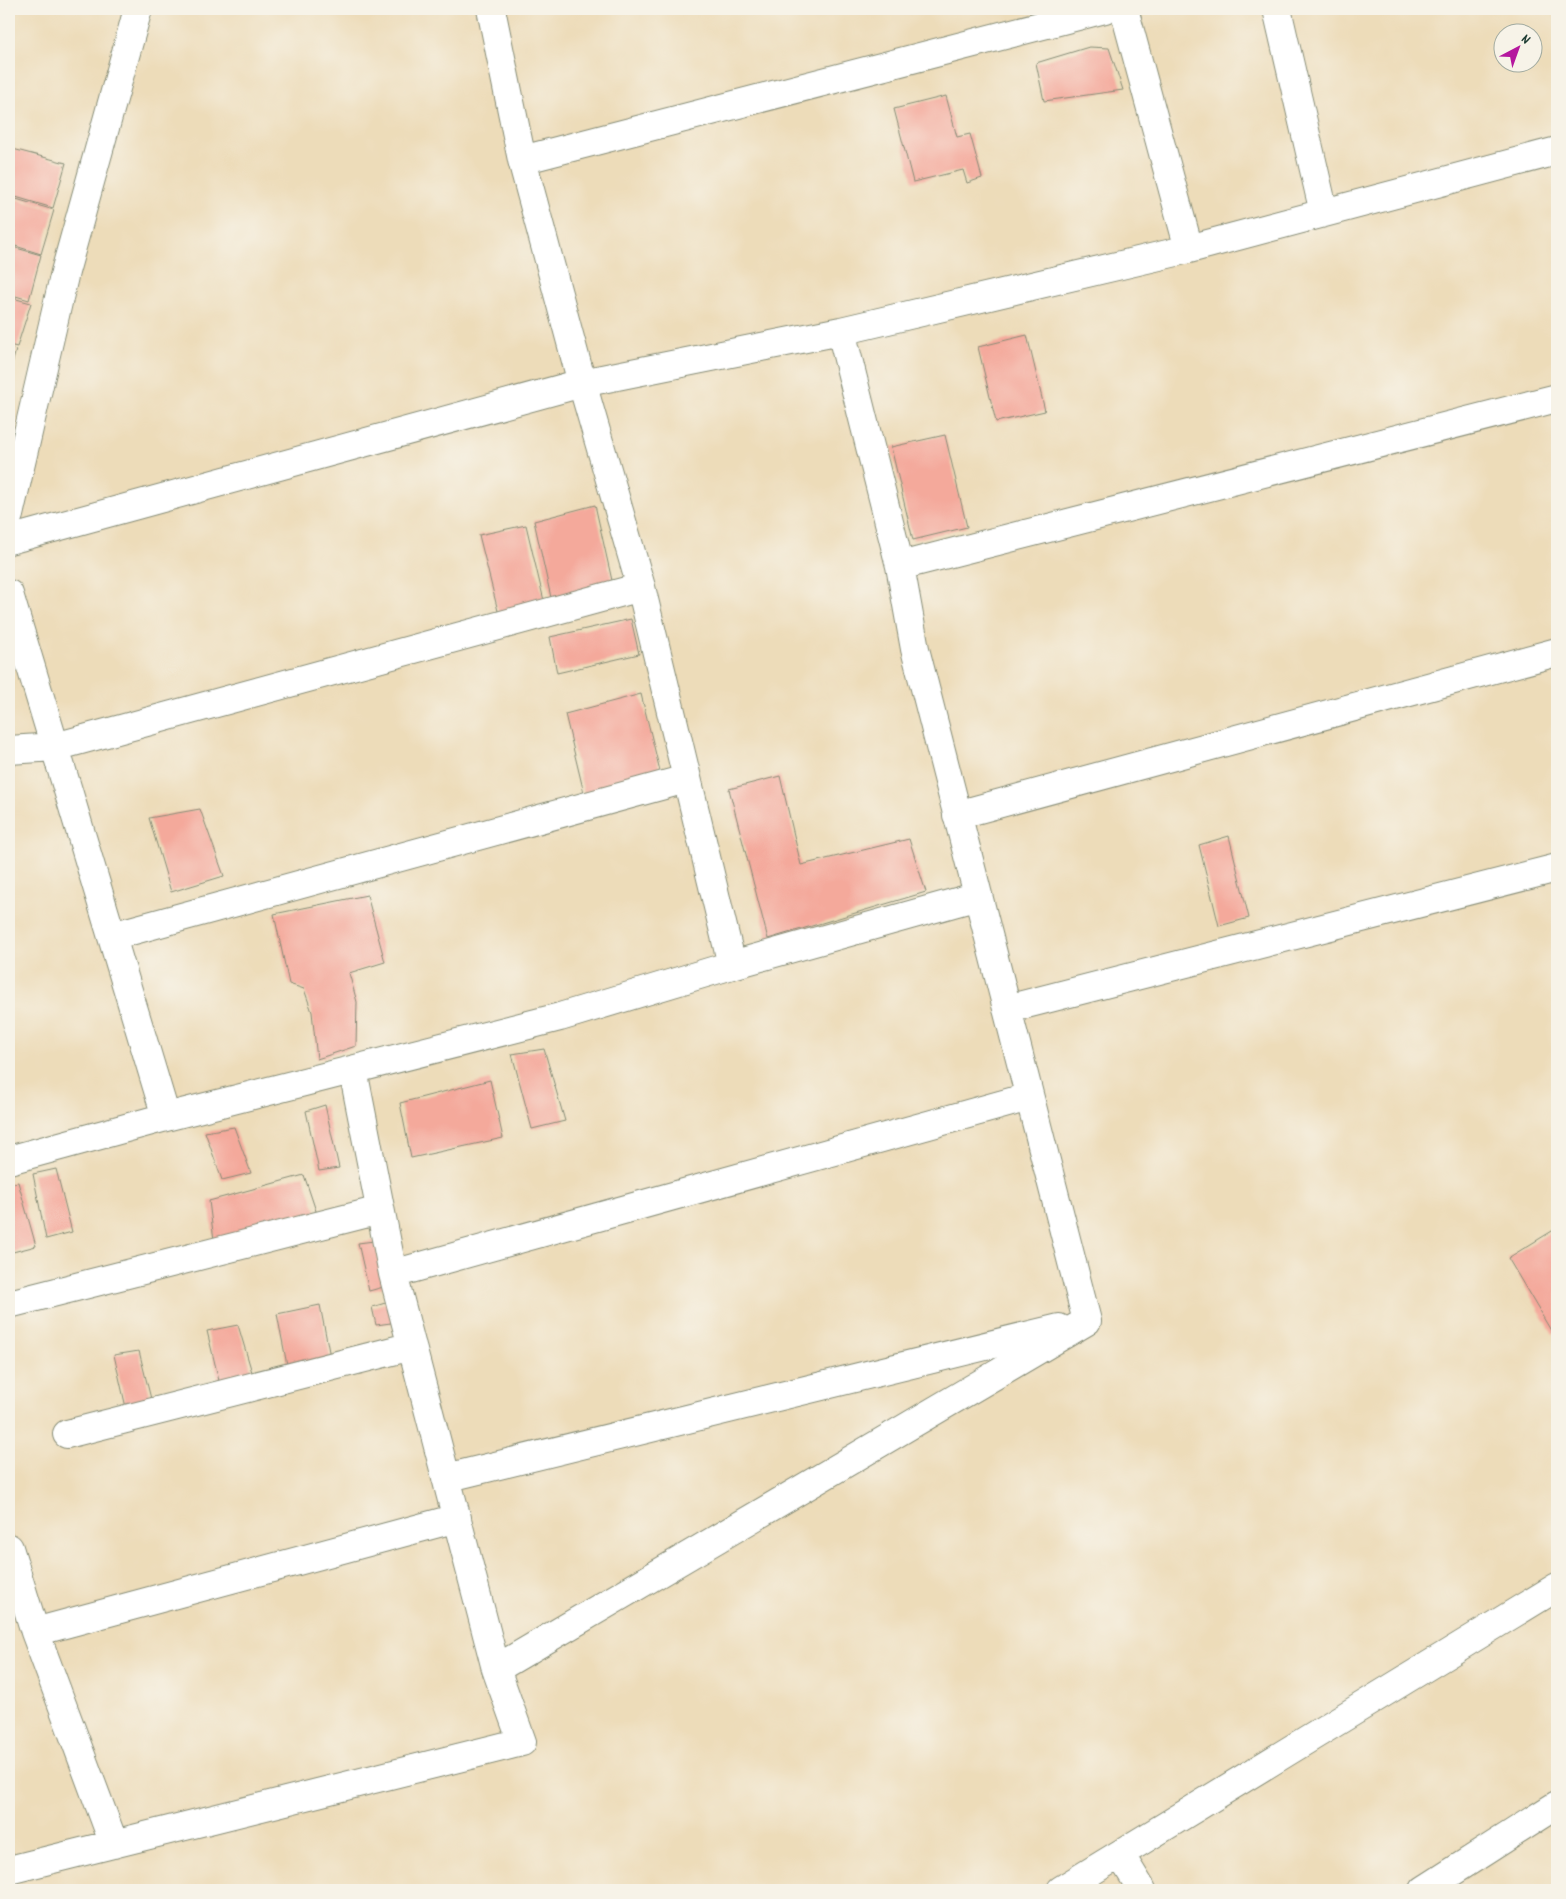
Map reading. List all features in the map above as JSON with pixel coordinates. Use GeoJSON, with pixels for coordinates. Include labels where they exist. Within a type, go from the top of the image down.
{"type":"FeatureCollection","features":[{"type":"Feature","properties":{"kind":"street"},"geometry":{"type":"LineString","coordinates":[[9,516],[65,272],[138,9]]}},
{"type":"Feature","properties":{"kind":"street"},"geometry":{"type":"LineString","coordinates":[[491,9],[522,160],[582,383],[641,586],[732,966]]}},
{"type":"Feature","properties":{"kind":"street"},"geometry":{"type":"LineString","coordinates":[[522,160],[1105,9]]}},
{"type":"Feature","properties":{"kind":"street"},"geometry":{"type":"LineString","coordinates":[[1124,9],[1188,249]]}},
{"type":"Feature","properties":{"kind":"street"},"geometry":{"type":"LineString","coordinates":[[1277,9],[1324,213]]}},
{"type":"Feature","properties":{"kind":"street"},"geometry":{"type":"LineString","coordinates":[[9,540],[582,383],[842,332],[1188,249],[1557,151]]}},
{"type":"Feature","properties":{"kind":"street"},"geometry":{"type":"LineString","coordinates":[[842,332],[900,566],[915,649],[1087,1321]]}},
{"type":"Feature","properties":{"kind":"street"},"geometry":{"type":"LineString","coordinates":[[900,566],[1557,398]]}},
{"type":"Feature","properties":{"kind":"street"},"geometry":{"type":"LineString","coordinates":[[9,750],[55,747],[641,586]]}},
{"type":"Feature","properties":{"kind":"street"},"geometry":{"type":"LineString","coordinates":[[9,594],[166,1117]]}},
{"type":"Feature","properties":{"kind":"street"},"geometry":{"type":"LineString","coordinates":[[957,816],[1557,652]]}},
{"type":"Feature","properties":{"kind":"street"},"geometry":{"type":"LineString","coordinates":[[112,936],[686,778]]}},
{"type":"Feature","properties":{"kind":"street"},"geometry":{"type":"LineString","coordinates":[[1007,1008],[1557,868]]}},
{"type":"Feature","properties":{"kind":"street"},"geometry":{"type":"LineString","coordinates":[[9,1160],[166,1117],[560,1017],[978,896]]}},
{"type":"Feature","properties":{"kind":"street"},"geometry":{"type":"LineString","coordinates":[[9,1870],[522,1742],[496,1670],[393,1274],[353,1070]]}},
{"type":"Feature","properties":{"kind":"street"},"geometry":{"type":"LineString","coordinates":[[393,1274],[1029,1097]]}},
{"type":"Feature","properties":{"kind":"street"},"geometry":{"type":"LineString","coordinates":[[9,1304],[380,1210]]}},
{"type":"Feature","properties":{"kind":"street"},"geometry":{"type":"LineString","coordinates":[[446,1478],[1087,1321]]}},
{"type":"Feature","properties":{"kind":"street"},"geometry":{"type":"LineString","coordinates":[[496,1670],[1087,1321]]}},
{"type":"Feature","properties":{"kind":"street"},"geometry":{"type":"LineString","coordinates":[[67,1434],[412,1346]]}},
{"type":"Feature","properties":{"kind":"street"},"geometry":{"type":"LineString","coordinates":[[35,1632],[457,1518]]}},
{"type":"Feature","properties":{"kind":"street"},"geometry":{"type":"LineString","coordinates":[[9,1548],[35,1632],[114,1844]]}},
{"type":"Feature","properties":{"kind":"street"},"geometry":{"type":"LineString","coordinates":[[1061,1890],[1557,1587]]}},
{"type":"Feature","properties":{"kind":"street"},"geometry":{"type":"LineString","coordinates":[[1424,1890],[1557,1805]]}},
{"type":"Feature","properties":{"kind":"street"},"geometry":{"type":"LineString","coordinates":[[1120,1854],[1142,1890]]}},
{"type":"Feature","properties":{"kind":"building"},"geometry":{"type":"Polygon","coordinates":[[[1089,47],[1109,48],[1123,90],[1044,101],[1036,63],[1089,47]]]}},
{"type":"Feature","properties":{"kind":"building"},"geometry":{"type":"Polygon","coordinates":[[[946,96],[957,137],[970,134],[982,178],[967,183],[963,170],[913,182],[894,109],[946,96]]]}},
{"type":"Feature","properties":{"kind":"building"},"geometry":{"type":"Polygon","coordinates":[[[9,148],[66,163],[53,208],[9,195],[9,148]]]}},
{"type":"Feature","properties":{"kind":"building"},"geometry":{"type":"Polygon","coordinates":[[[9,197],[54,210],[41,254],[9,244],[9,197]]]}},
{"type":"Feature","properties":{"kind":"building"},"geometry":{"type":"Polygon","coordinates":[[[9,246],[41,255],[29,300],[9,294],[9,246]]]}},
{"type":"Feature","properties":{"kind":"building"},"geometry":{"type":"Polygon","coordinates":[[[9,297],[31,303],[17,347],[9,345],[9,297]]]}},
{"type":"Feature","properties":{"kind":"building"},"geometry":{"type":"Polygon","coordinates":[[[1027,335],[1045,411],[996,422],[978,347],[1027,335]]]}},
{"type":"Feature","properties":{"kind":"building"},"geometry":{"type":"Polygon","coordinates":[[[9,348],[16,350],[9,374],[9,348]]]}},
{"type":"Feature","properties":{"kind":"building"},"geometry":{"type":"Polygon","coordinates":[[[945,435],[967,527],[913,540],[891,447],[945,435]]]}},
{"type":"Feature","properties":{"kind":"building"},"geometry":{"type":"Polygon","coordinates":[[[595,505],[613,585],[552,602],[534,521],[595,505]]]}},
{"type":"Feature","properties":{"kind":"building"},"geometry":{"type":"Polygon","coordinates":[[[526,525],[545,605],[499,615],[479,535],[526,525]]]}},
{"type":"Feature","properties":{"kind":"building"},"geometry":{"type":"Polygon","coordinates":[[[631,619],[639,654],[557,673],[550,637],[631,619]]]}},
{"type":"Feature","properties":{"kind":"building"},"geometry":{"type":"Polygon","coordinates":[[[641,694],[661,775],[584,793],[565,714],[641,694]]]}},
{"type":"Feature","properties":{"kind":"building"},"geometry":{"type":"Polygon","coordinates":[[[780,776],[801,865],[909,839],[926,892],[768,939],[729,789],[780,776]]]}},
{"type":"Feature","properties":{"kind":"building"},"geometry":{"type":"Polygon","coordinates":[[[200,809],[224,876],[171,892],[149,818],[200,809]]]}},
{"type":"Feature","properties":{"kind":"building"},"geometry":{"type":"Polygon","coordinates":[[[1229,836],[1249,918],[1219,926],[1199,845],[1229,836]]]}},
{"type":"Feature","properties":{"kind":"building"},"geometry":{"type":"Polygon","coordinates":[[[367,895],[385,962],[349,973],[357,1002],[356,1046],[317,1059],[312,1012],[304,989],[289,984],[274,914],[367,895]]]}},
{"type":"Feature","properties":{"kind":"building"},"geometry":{"type":"Polygon","coordinates":[[[544,1049],[565,1121],[532,1129],[512,1054],[544,1049]]]}},
{"type":"Feature","properties":{"kind":"building"},"geometry":{"type":"Polygon","coordinates":[[[490,1080],[503,1138],[411,1158],[400,1103],[490,1080]]]}},
{"type":"Feature","properties":{"kind":"building"},"geometry":{"type":"Polygon","coordinates":[[[325,1105],[339,1168],[319,1171],[306,1111],[325,1105]]]}},
{"type":"Feature","properties":{"kind":"building"},"geometry":{"type":"Polygon","coordinates":[[[234,1127],[251,1173],[222,1180],[205,1132],[234,1127]]]}},
{"type":"Feature","properties":{"kind":"building"},"geometry":{"type":"Polygon","coordinates":[[[56,1169],[72,1232],[46,1239],[33,1174],[56,1169]]]}},
{"type":"Feature","properties":{"kind":"building"},"geometry":{"type":"Polygon","coordinates":[[[304,1175],[319,1220],[215,1248],[209,1201],[304,1175]]]}},
{"type":"Feature","properties":{"kind":"building"},"geometry":{"type":"Polygon","coordinates":[[[18,1182],[36,1246],[9,1253],[9,1184],[18,1182]]]}},
{"type":"Feature","properties":{"kind":"building"},"geometry":{"type":"Polygon","coordinates":[[[1557,1228],[1557,1331],[1553,1334],[1508,1258],[1557,1228]]]}},
{"type":"Feature","properties":{"kind":"building"},"geometry":{"type":"Polygon","coordinates":[[[374,1241],[387,1286],[369,1291],[358,1243],[374,1241]]]}},
{"type":"Feature","properties":{"kind":"building"},"geometry":{"type":"Polygon","coordinates":[[[392,1301],[398,1322],[376,1325],[372,1307],[392,1301]]]}},
{"type":"Feature","properties":{"kind":"building"},"geometry":{"type":"Polygon","coordinates":[[[320,1305],[331,1362],[288,1370],[277,1314],[320,1305]]]}},
{"type":"Feature","properties":{"kind":"building"},"geometry":{"type":"Polygon","coordinates":[[[238,1325],[254,1379],[221,1389],[207,1331],[238,1325]]]}},
{"type":"Feature","properties":{"kind":"building"},"geometry":{"type":"Polygon","coordinates":[[[139,1351],[152,1403],[127,1412],[114,1355],[139,1351]]]}}]}
